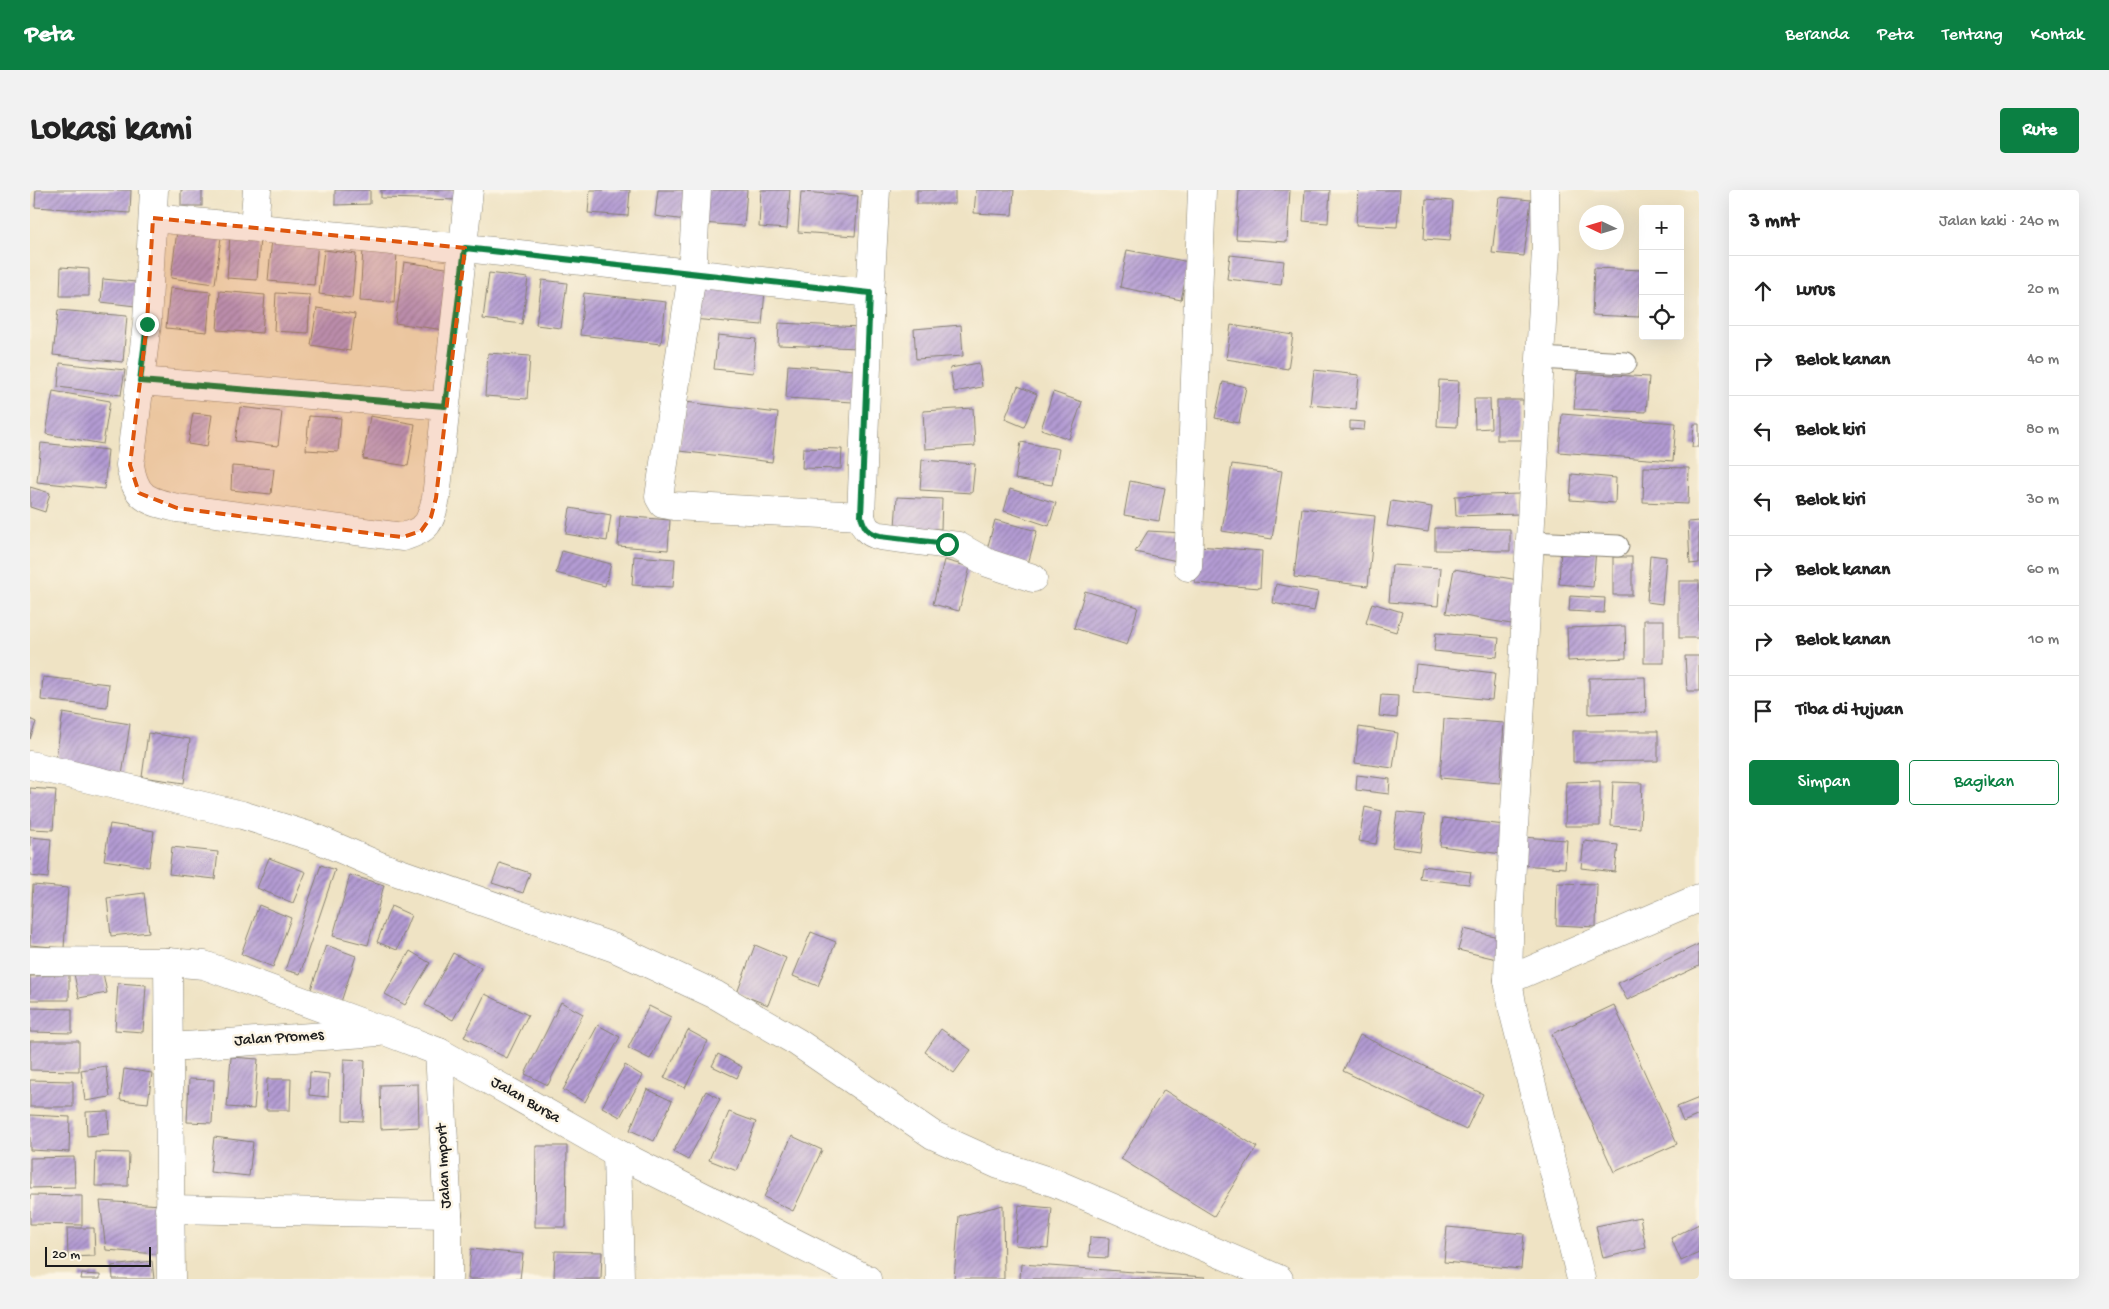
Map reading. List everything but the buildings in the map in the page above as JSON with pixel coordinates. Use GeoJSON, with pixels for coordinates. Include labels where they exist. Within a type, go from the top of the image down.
{"type":"FeatureCollection","features":[{"type":"Feature","properties":{"kind":"street"},"geometry":{"type":"LineString","coordinates":[[154,190],[147,324],[130,465],[132,481],[139,494],[154,502],[177,508],[403,537],[421,531],[431,517],[436,498],[470,190]]}},
{"type":"Feature","properties":{"kind":"street"},"geometry":{"type":"LineString","coordinates":[[254,227],[257,190]]}},
{"type":"Feature","properties":{"kind":"street"},"geometry":{"type":"LineString","coordinates":[[697,190],[692,274],[659,497],[663,504],[674,506],[861,516]]}},
{"type":"Feature","properties":{"kind":"street"},"geometry":{"type":"LineString","coordinates":[[876,190],[861,516],[864,525],[870,533],[958,546],[988,563],[1033,578]]}},
{"type":"Feature","properties":{"kind":"street"},"geometry":{"type":"LineString","coordinates":[[1188,567],[1202,190]]}},
{"type":"Feature","properties":{"kind":"street"},"geometry":{"type":"LineString","coordinates":[[1545,190],[1546,250],[1510,901],[1508,980],[1513,1010],[1582,1279]]}},
{"type":"Feature","properties":{"kind":"street"},"geometry":{"type":"LineString","coordinates":[[153,218],[465,248],[870,293]]}},
{"type":"Feature","properties":{"kind":"street"},"geometry":{"type":"LineString","coordinates":[[140,381],[445,406]]}},
{"type":"Feature","properties":{"kind":"street"},"geometry":{"type":"LineString","coordinates":[[30,765],[233,813],[313,837],[380,866],[615,948],[716,995],[797,1042],[934,1135],[999,1165],[1054,1183],[1279,1279]]}},
{"type":"Feature","properties":{"kind":"street"},"geometry":{"type":"LineString","coordinates":[[1508,980],[1699,898]]}},
{"type":"Feature","properties":{"kind":"street","name":"Jalan Bursa"},"geometry":{"type":"LineString","coordinates":[[30,960],[168,962],[204,965],[234,974],[387,1032],[439,1052],[617,1153],[866,1279]]}},
{"type":"Feature","properties":{"kind":"street"},"geometry":{"type":"LineString","coordinates":[[168,962],[171,1047],[169,1209],[171,1279]]}},
{"type":"Feature","properties":{"kind":"street","name":"Jalan Promes"},"geometry":{"type":"LineString","coordinates":[[171,1047],[387,1032]]}},
{"type":"Feature","properties":{"kind":"street","name":"Jalan Import"},"geometry":{"type":"LineString","coordinates":[[439,1052],[448,1214],[448,1279]]}},
{"type":"Feature","properties":{"kind":"street"},"geometry":{"type":"LineString","coordinates":[[617,1153],[620,1279]]}},
{"type":"Feature","properties":{"kind":"street"},"geometry":{"type":"LineString","coordinates":[[169,1209],[448,1214]]}},
{"type":"Feature","properties":{"kind":"lane"},"geometry":{"type":"LineString","coordinates":[[1540,358],[1626,363]]}},
{"type":"Feature","properties":{"kind":"lane"},"geometry":{"type":"LineString","coordinates":[[1530,542],[1618,546]]}},
{"type":"Feature","properties":{"kind":"highlighted area"},"geometry":{"type":"Polygon","coordinates":[[[153,218],[465,248],[436,498],[431,517],[421,531],[403,537],[177,508],[139,493],[130,465],[147,323],[153,218]]]}},
{"type":"Feature","properties":{"kind":"route"},"geometry":{"type":"LineString","coordinates":[[147,324],[140,381],[445,406],[465,248],[870,293],[861,516],[864,525],[870,533],[880,536],[947,544]]}}]}
